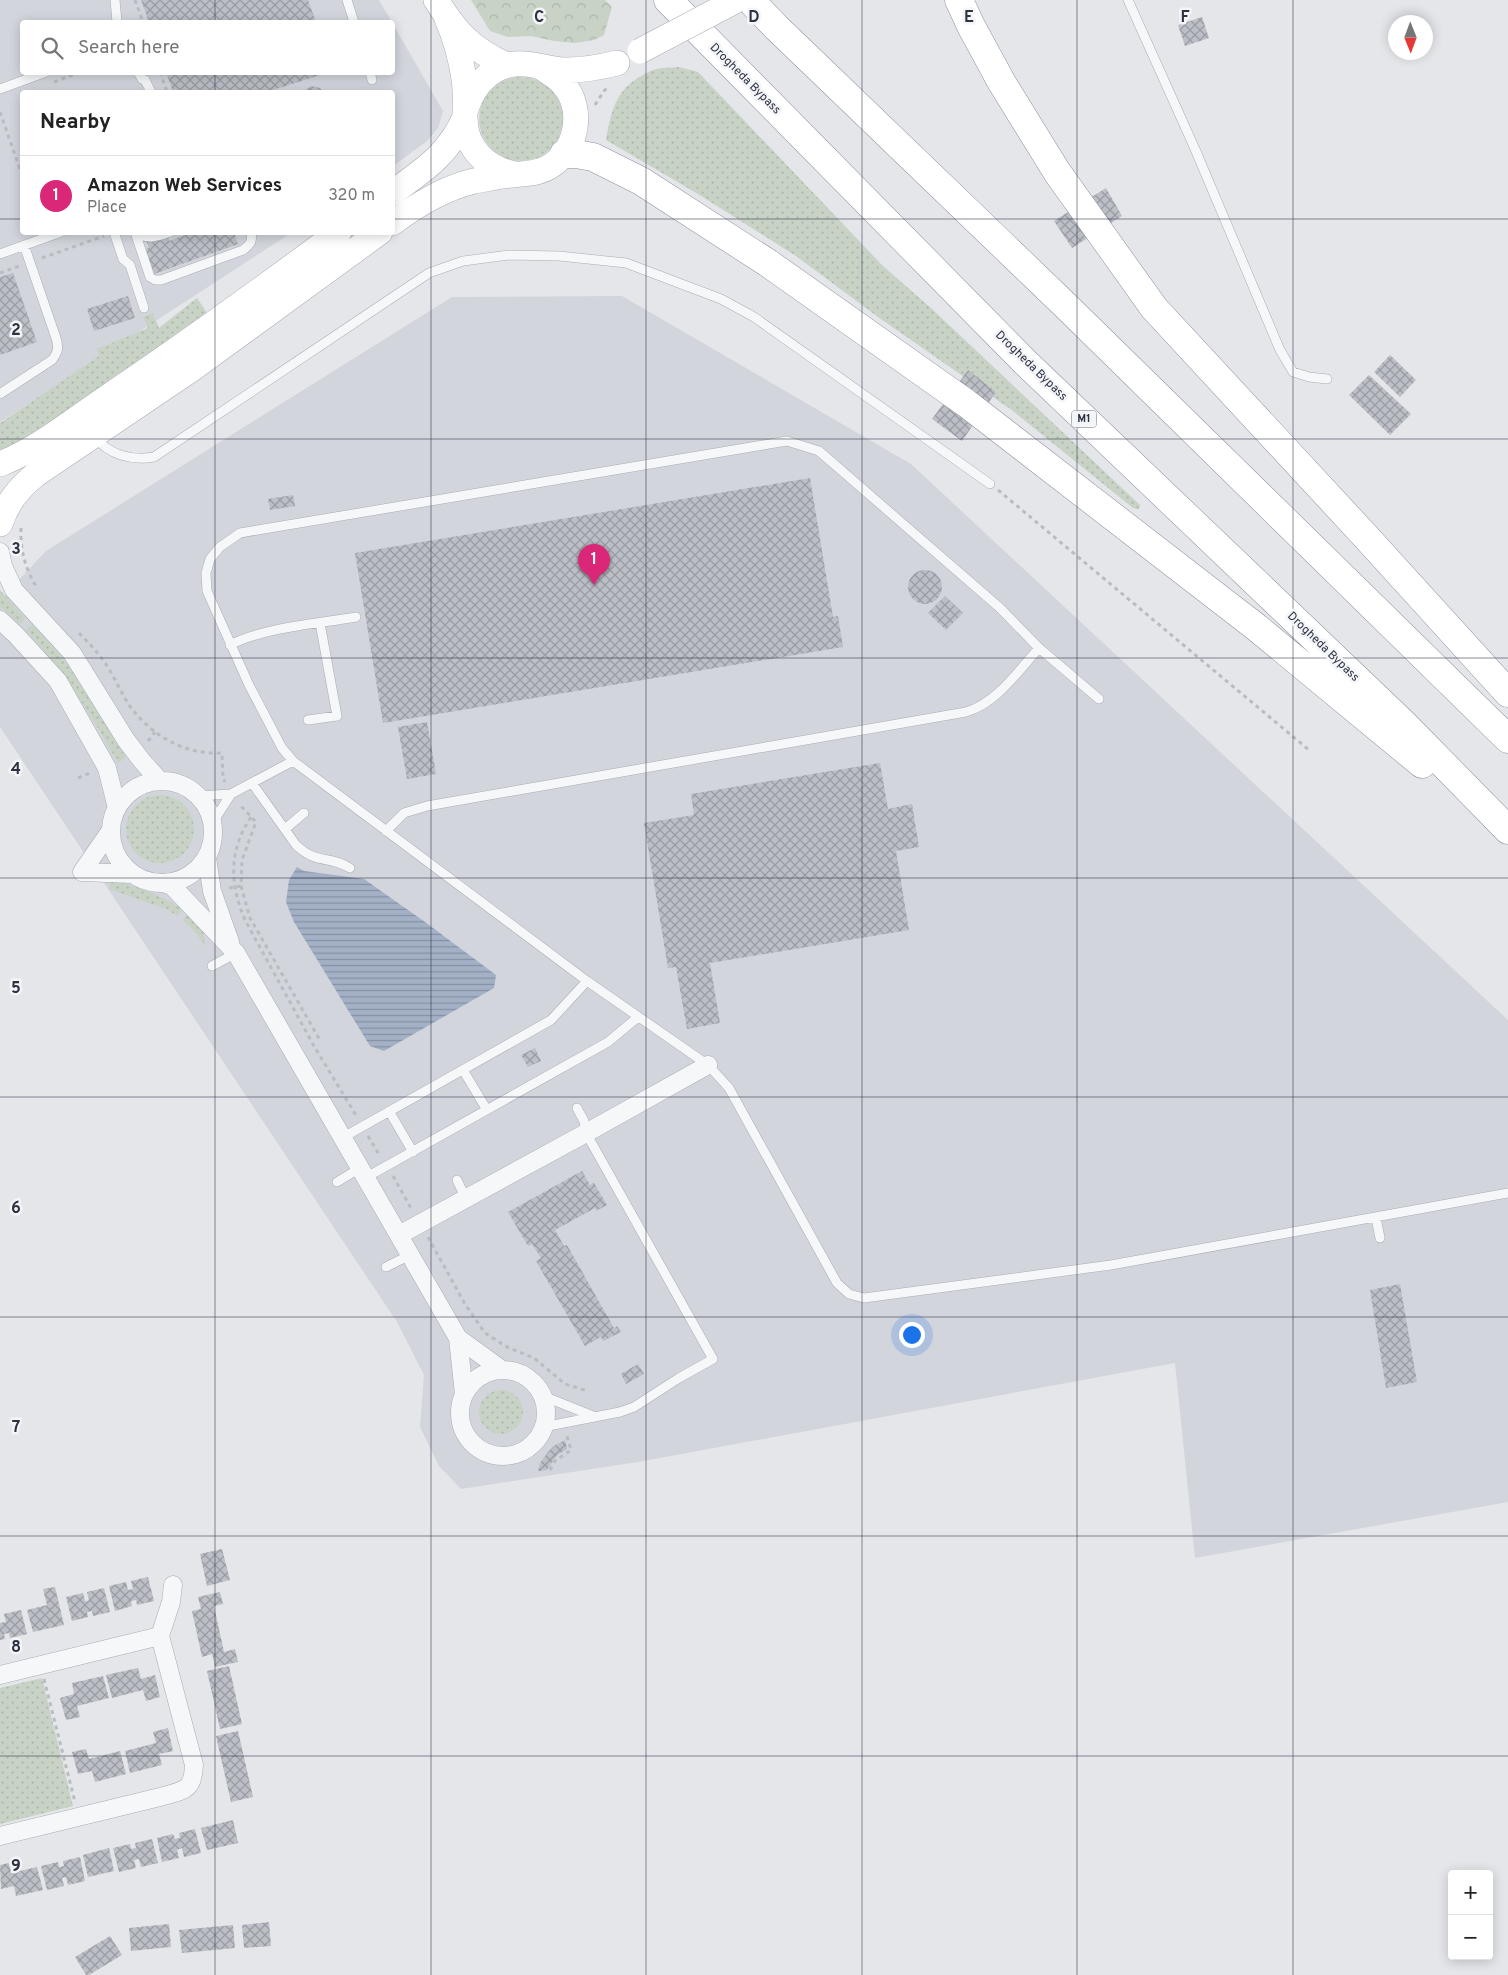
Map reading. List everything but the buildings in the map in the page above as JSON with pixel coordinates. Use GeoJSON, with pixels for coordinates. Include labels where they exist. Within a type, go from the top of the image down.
{"type":"FeatureCollection","features":[{"type":"Feature","properties":{"kind":"highway","name":"Drogheda Bypass"},"geometry":{"type":"LineString","coordinates":[[668,0],[1025,362],[1404,724],[1508,830]]}},
{"type":"Feature","properties":{"kind":"highway"},"geometry":{"type":"LineString","coordinates":[[750,0],[1079,318],[1508,739]]}},
{"type":"Feature","properties":{"kind":"highway"},"geometry":{"type":"LineString","coordinates":[[960,0],[971,26],[1002,84],[1057,172],[1154,308],[1375,546],[1508,693]]}},
{"type":"Feature","properties":{"kind":"highway"},"geometry":{"type":"LineString","coordinates":[[564,154],[576,154],[593,158],[641,182],[768,263],[966,403],[1256,627],[1508,836]]}},
{"type":"Feature","properties":{"kind":"street"},"geometry":{"type":"LineString","coordinates":[[395,221],[422,203],[448,190],[472,182],[541,171],[553,164],[564,154],[572,141],[576,126],[585,110],[592,84],[614,74],[640,51],[737,0]]}},
{"type":"Feature","properties":{"kind":"street"},"geometry":{"type":"LineString","coordinates":[[441,8],[466,41],[491,58],[507,65]]}},
{"type":"Feature","properties":{"kind":"street"},"geometry":{"type":"LineString","coordinates":[[441,8],[453,33],[462,67],[466,131],[470,144],[478,155],[494,168],[514,174]]}},
{"type":"Feature","properties":{"kind":"street"},"geometry":{"type":"LineString","coordinates":[[395,191],[439,157],[453,141],[465,114],[470,95],[480,82],[492,72],[507,65],[524,64],[542,68],[580,69],[614,74]]}},
{"type":"Feature","properties":{"kind":"street"},"geometry":{"type":"LineString","coordinates":[[542,68],[554,75],[585,110]]}},
{"type":"Feature","properties":{"kind":"street"},"geometry":{"type":"LineString","coordinates":[[0,464],[35,446],[151,368],[335,235]]}},
{"type":"Feature","properties":{"kind":"street"},"geometry":{"type":"LineString","coordinates":[[11,524],[8,504],[23,485],[192,369],[376,235]]}},
{"type":"Feature","properties":{"kind":"street"},"geometry":{"type":"LineString","coordinates":[[0,552],[3,566],[14,590],[72,653],[126,740],[142,762],[159,780],[186,787],[198,796],[207,807],[212,822],[213,838],[207,858],[212,891],[234,950],[297,1056],[342,1138],[458,1338],[464,1394]]}},
{"type":"Feature","properties":{"kind":"street"},"geometry":{"type":"LineString","coordinates":[[0,620],[58,681],[107,768],[117,808]]}},
{"type":"Feature","properties":{"kind":"street"},"geometry":{"type":"LineString","coordinates":[[132,874],[82,872],[111,830],[117,808],[128,795],[142,786],[159,780]]}},
{"type":"Feature","properties":{"kind":"street"},"geometry":{"type":"LineString","coordinates":[[111,830],[113,847],[120,862],[132,874],[145,880],[172,886],[234,950]]}},
{"type":"Feature","properties":{"kind":"street"},"geometry":{"type":"LineString","coordinates":[[164,883],[176,881],[188,875],[207,858]]}},
{"type":"Feature","properties":{"kind":"street"},"geometry":{"type":"LineString","coordinates":[[399,1235],[708,1065]]}},
{"type":"Feature","properties":{"kind":"street"},"geometry":{"type":"LineString","coordinates":[[458,1338],[502,1370]]}},
{"type":"Feature","properties":{"kind":"street"},"geometry":{"type":"LineString","coordinates":[[502,1370],[515,1371],[536,1385],[543,1396],[546,1416],[543,1427],[537,1438],[527,1448],[500,1456],[486,1453],[475,1446],[466,1435],[460,1422],[460,1408],[464,1394],[470,1384],[480,1376],[502,1370]]}},
{"type":"Feature","properties":{"kind":"street"},"geometry":{"type":"LineString","coordinates":[[0,1836],[186,1789],[193,1780],[194,1765],[160,1636],[171,1602],[173,1584]]}},
{"type":"Feature","properties":{"kind":"street"},"geometry":{"type":"LineString","coordinates":[[0,1675],[160,1636]]}},
{"type":"Feature","properties":{"kind":"lane"},"geometry":{"type":"LineString","coordinates":[[115,0],[117,20]]}},
{"type":"Feature","properties":{"kind":"lane"},"geometry":{"type":"LineString","coordinates":[[347,0],[353,20]]}},
{"type":"Feature","properties":{"kind":"lane"},"geometry":{"type":"LineString","coordinates":[[1128,0],[1280,350],[1293,372],[1309,377],[1327,379]]}},
{"type":"Feature","properties":{"kind":"lane"},"geometry":{"type":"LineString","coordinates":[[0,89],[38,75]]}},
{"type":"Feature","properties":{"kind":"lane"},"geometry":{"type":"LineString","coordinates":[[140,75],[145,80],[150,90]]}},
{"type":"Feature","properties":{"kind":"lane"},"geometry":{"type":"LineString","coordinates":[[0,254],[52,235]]}},
{"type":"Feature","properties":{"kind":"lane"},"geometry":{"type":"LineString","coordinates":[[115,235],[123,259],[130,265],[144,308]]}},
{"type":"Feature","properties":{"kind":"lane"},"geometry":{"type":"LineString","coordinates":[[137,235],[150,277],[160,280],[242,250],[253,240],[252,235]]}},
{"type":"Feature","properties":{"kind":"lane"},"geometry":{"type":"LineString","coordinates":[[140,235],[148,237],[163,235]]}},
{"type":"Feature","properties":{"kind":"lane"},"geometry":{"type":"LineString","coordinates":[[0,394],[52,360],[58,353],[56,338],[24,245]]}},
{"type":"Feature","properties":{"kind":"lane"},"geometry":{"type":"LineString","coordinates":[[95,436],[99,442],[115,453],[136,459],[154,457],[429,273],[463,260],[485,257],[509,255],[558,256],[626,263],[738,308],[990,484]]}},
{"type":"Feature","properties":{"kind":"lane"},"geometry":{"type":"LineString","coordinates":[[1099,699],[1039,648],[1000,608],[819,451],[787,441],[240,533],[220,547],[210,559],[206,573],[207,591],[230,645],[282,748],[293,761],[587,981],[708,1065],[730,1088],[837,1282],[849,1294],[864,1298],[1111,1265],[1508,1193]]}},
{"type":"Feature","properties":{"kind":"lane"},"geometry":{"type":"LineString","coordinates":[[230,645],[262,633],[356,617]]}},
{"type":"Feature","properties":{"kind":"lane"},"geometry":{"type":"LineString","coordinates":[[308,720],[337,716],[320,624]]}},
{"type":"Feature","properties":{"kind":"lane"},"geometry":{"type":"LineString","coordinates":[[386,831],[404,813],[427,806],[966,712],[990,702],[1039,648]]}},
{"type":"Feature","properties":{"kind":"lane"},"geometry":{"type":"LineString","coordinates":[[198,796],[232,794],[293,761]]}},
{"type":"Feature","properties":{"kind":"lane"},"geometry":{"type":"LineString","coordinates":[[252,783],[296,845],[308,856],[342,863],[350,868]]}},
{"type":"Feature","properties":{"kind":"lane"},"geometry":{"type":"LineString","coordinates":[[212,822],[232,794]]}},
{"type":"Feature","properties":{"kind":"lane"},"geometry":{"type":"LineString","coordinates":[[285,829],[304,813]]}},
{"type":"Feature","properties":{"kind":"lane"},"geometry":{"type":"LineString","coordinates":[[212,966],[234,950]]}},
{"type":"Feature","properties":{"kind":"lane"},"geometry":{"type":"LineString","coordinates":[[342,1138],[551,1020],[587,981]]}},
{"type":"Feature","properties":{"kind":"lane"},"geometry":{"type":"LineString","coordinates":[[336,1182],[413,1152],[608,1042],[638,1017]]}},
{"type":"Feature","properties":{"kind":"lane"},"geometry":{"type":"LineString","coordinates":[[462,1070],[487,1110]]}},
{"type":"Feature","properties":{"kind":"lane"},"geometry":{"type":"LineString","coordinates":[[543,1427],[620,1412],[634,1407],[713,1359],[586,1133],[584,1121],[577,1108]]}},
{"type":"Feature","properties":{"kind":"lane"},"geometry":{"type":"LineString","coordinates":[[389,1111],[413,1152]]}},
{"type":"Feature","properties":{"kind":"lane"},"geometry":{"type":"LineString","coordinates":[[457,1180],[466,1199]]}},
{"type":"Feature","properties":{"kind":"lane"},"geometry":{"type":"LineString","coordinates":[[1376,1218],[1380,1238]]}},
{"type":"Feature","properties":{"kind":"lane"},"geometry":{"type":"LineString","coordinates":[[386,1267],[410,1255]]}},
{"type":"Feature","properties":{"kind":"lane"},"geometry":{"type":"LineString","coordinates":[[543,1396],[594,1416]]}},
{"type":"Feature","properties":{"kind":"path"},"geometry":{"type":"LineString","coordinates":[[135,0],[142,20]]}},
{"type":"Feature","properties":{"kind":"path"},"geometry":{"type":"LineString","coordinates":[[585,110],[604,91],[614,74]]}},
{"type":"Feature","properties":{"kind":"path"},"geometry":{"type":"LineString","coordinates":[[161,75],[166,90]]}},
{"type":"Feature","properties":{"kind":"path"},"geometry":{"type":"LineString","coordinates":[[0,112],[20,169]]}},
{"type":"Feature","properties":{"kind":"path"},"geometry":{"type":"LineString","coordinates":[[0,273],[105,236]]}},
{"type":"Feature","properties":{"kind":"path"},"geometry":{"type":"LineString","coordinates":[[990,484],[1309,750]]}},
{"type":"Feature","properties":{"kind":"path"},"geometry":{"type":"LineString","coordinates":[[11,524],[30,577],[38,590]]}},
{"type":"Feature","properties":{"kind":"path"},"geometry":{"type":"LineString","coordinates":[[74,628],[101,657],[131,708],[155,732],[185,749],[205,754],[222,753],[224,778],[242,809],[256,822],[244,850],[240,874],[241,886],[250,918],[320,1042]]}},
{"type":"Feature","properties":{"kind":"path"},"geometry":{"type":"LineString","coordinates":[[251,817],[237,847],[234,862],[234,888],[245,920],[314,1046]]}},
{"type":"Feature","properties":{"kind":"path"},"geometry":{"type":"LineString","coordinates":[[223,889],[241,886]]}},
{"type":"Feature","properties":{"kind":"path"},"geometry":{"type":"LineString","coordinates":[[550,1470],[555,1461],[571,1450],[564,1423]]}},
{"type":"Feature","properties":{"kind":"path"},"geometry":{"type":"LineString","coordinates":[[41,1665],[79,1817]]}},
{"type":"Feature","properties":{"kind":"shaded area"},"geometry":{"type":"Polygon","coordinates":[[[0,0],[379,0],[391,20],[20,20],[20,75],[395,75],[395,27],[443,111],[438,128],[427,141],[395,165],[395,90],[20,90],[20,235],[288,235],[0,422],[0,0]]]}},
{"type":"Feature","properties":{"kind":"shaded area"},"geometry":{"type":"Polygon","coordinates":[[[622,296],[911,464],[1508,1020],[1508,1502],[1195,1558],[1175,1363],[638,1462],[461,1489],[439,1466],[420,1427],[424,1375],[397,1322],[0,727],[0,600],[46,551],[452,297],[622,296]]]}},
{"type":"Feature","properties":{"kind":"green space"},"geometry":{"type":"Polygon","coordinates":[[[471,0],[605,0],[612,7],[604,35],[594,40],[575,43],[531,36],[508,37],[490,31],[471,0]]]}},
{"type":"Feature","properties":{"kind":"green space"},"geometry":{"type":"Polygon","coordinates":[[[679,67],[698,72],[883,266],[932,309],[1140,505],[1139,509],[1133,508],[1013,411],[878,317],[796,256],[698,194],[606,140],[614,107],[623,90],[630,83],[654,70],[679,67]]]}},
{"type":"Feature","properties":{"kind":"green space"},"geometry":{"type":"Polygon","coordinates":[[[521,77],[544,84],[556,96],[563,119],[556,142],[544,154],[521,161],[498,154],[486,142],[479,119],[486,96],[498,84],[521,77]]]}},
{"type":"Feature","properties":{"kind":"green space"},"geometry":{"type":"Polygon","coordinates":[[[197,298],[207,313],[68,410],[0,453],[0,423],[99,356],[97,349],[148,328],[143,317],[153,313],[159,328],[197,298]]]}},
{"type":"Feature","properties":{"kind":"green space"},"geometry":{"type":"Polygon","coordinates":[[[0,590],[25,618],[20,624],[0,607],[0,590]]]}},
{"type":"Feature","properties":{"kind":"green space"},"geometry":{"type":"Polygon","coordinates":[[[32,625],[60,655],[94,705],[126,758],[118,763],[76,694],[26,630],[32,625]]]}},
{"type":"Feature","properties":{"kind":"green space"},"geometry":{"type":"Polygon","coordinates":[[[160,795],[173,798],[184,805],[191,816],[194,829],[191,842],[184,853],[173,860],[160,863],[147,860],[136,853],[129,842],[126,829],[129,816],[136,805],[147,798],[160,795]]]}},
{"type":"Feature","properties":{"kind":"green space"},"geometry":{"type":"Polygon","coordinates":[[[110,880],[147,891],[182,909],[178,916],[166,909],[109,889],[110,880]]]}},
{"type":"Feature","properties":{"kind":"green space"},"geometry":{"type":"Polygon","coordinates":[[[189,913],[203,930],[206,947],[183,920],[189,913]]]}},
{"type":"Feature","properties":{"kind":"green space"},"geometry":{"type":"Polygon","coordinates":[[[497,1390],[505,1390],[517,1396],[523,1412],[517,1428],[505,1434],[497,1434],[485,1428],[479,1416],[479,1408],[485,1396],[497,1390]]]}},
{"type":"Feature","properties":{"kind":"green space"},"geometry":{"type":"Polygon","coordinates":[[[42,1678],[73,1806],[0,1824],[0,1688],[42,1678]]]}},
{"type":"Feature","properties":{"kind":"water"},"geometry":{"type":"Polygon","coordinates":[[[297,867],[304,871],[364,879],[496,975],[494,988],[384,1051],[370,1046],[294,922],[286,902],[289,880],[297,867]]]}},
{"type":"Feature","properties":{"kind":"place","name":"Amazon Web Services"},"geometry":{"type":"Point","coordinates":[594,585]}}]}
